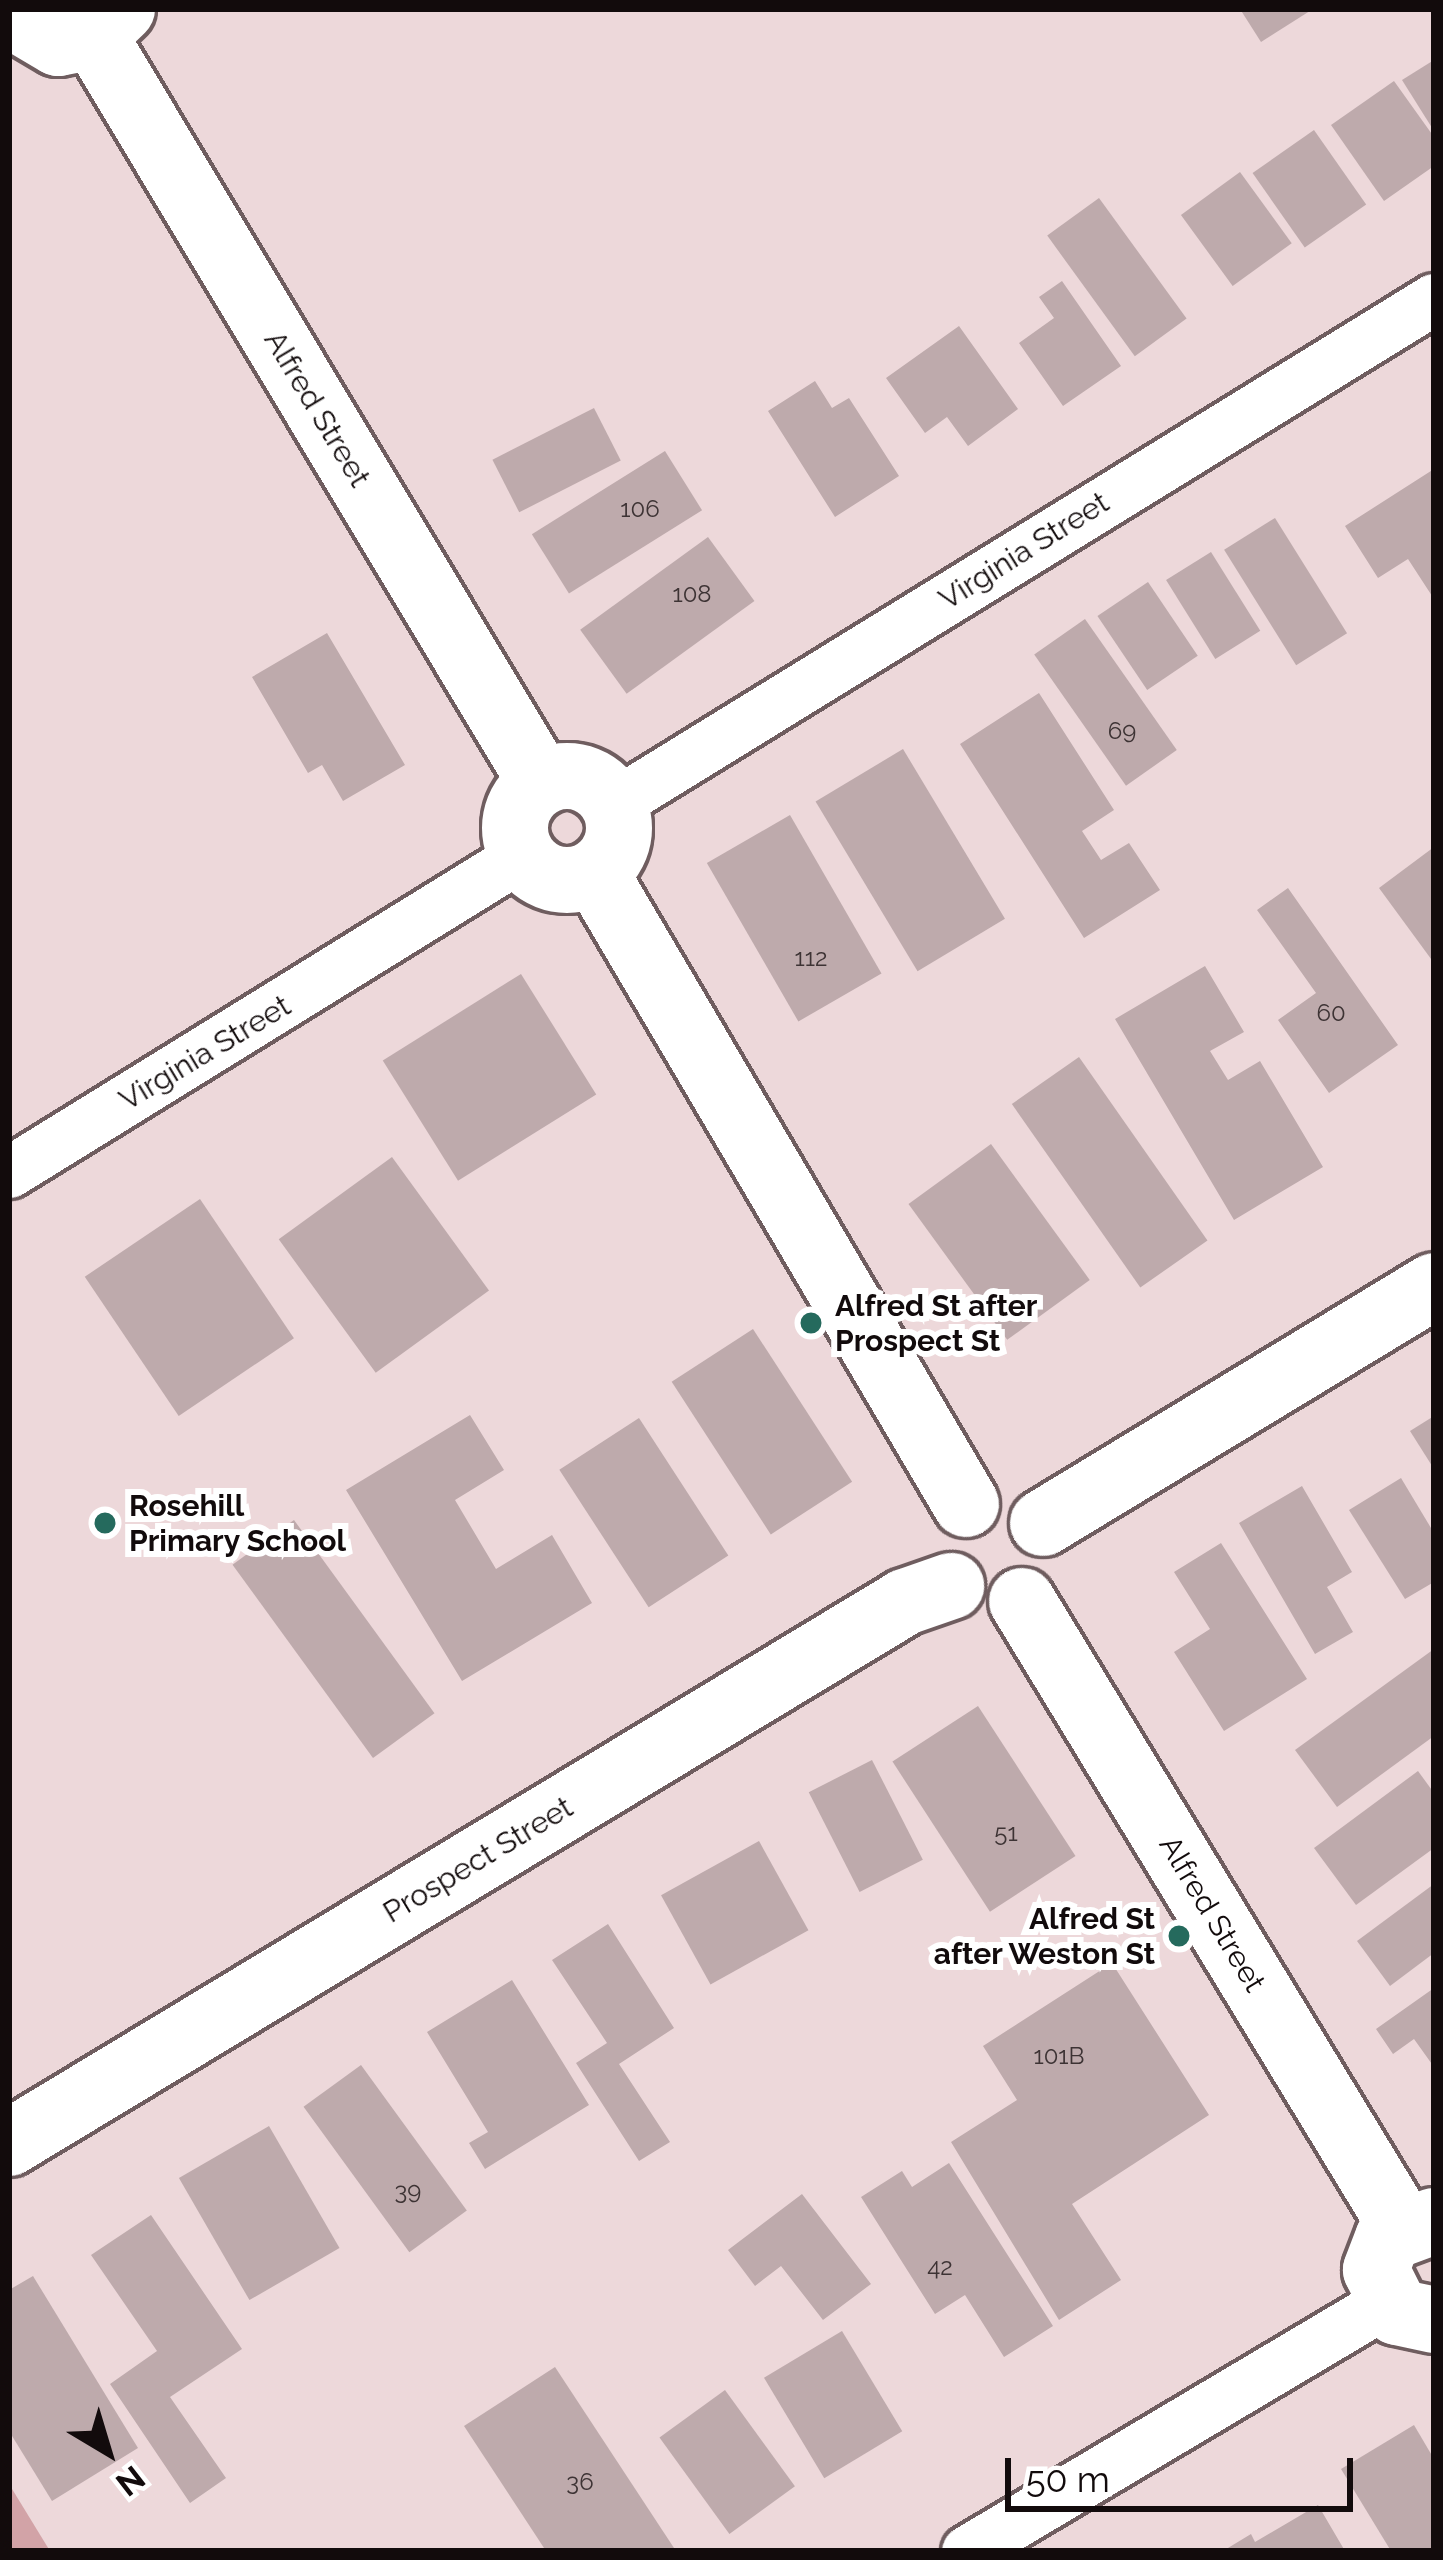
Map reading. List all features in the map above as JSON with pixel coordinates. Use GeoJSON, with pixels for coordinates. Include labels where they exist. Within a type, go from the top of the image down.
{"type":"FeatureCollection","features":[{"type":"Feature","properties":{"kind":"street"},"geometry":{"type":"LineString","coordinates":[[10,18],[58,44],[108,23]]}},
{"type":"Feature","properties":{"kind":"street","name":"Alfred Street"},"geometry":{"type":"LineString","coordinates":[[108,23],[541,782]]}},
{"type":"Feature","properties":{"kind":"street","name":"Virginia Street"},"geometry":{"type":"LineString","coordinates":[[614,804],[1434,299]]}},
{"type":"Feature","properties":{"kind":"street"},"geometry":{"type":"LineString","coordinates":[[584,778],[614,804],[617,845],[596,873],[547,877],[522,855],[518,807],[541,782],[584,778]]}},
{"type":"Feature","properties":{"kind":"street","name":"Virginia Street"},"geometry":{"type":"LineString","coordinates":[[9,1172],[522,855]]}},
{"type":"Feature","properties":{"kind":"street"},"geometry":{"type":"LineString","coordinates":[[596,873],[966,1504]]}},
{"type":"Feature","properties":{"kind":"street"},"geometry":{"type":"LineString","coordinates":[[1043,1523],[1434,1286]]}},
{"type":"Feature","properties":{"kind":"street"},"geometry":{"type":"LineString","coordinates":[[1006,1497],[1043,1523],[1046,1576],[1022,1601],[986,1607],[951,1586],[940,1545],[966,1504],[1006,1497]]}},
{"type":"Feature","properties":{"kind":"street","name":"Prospect Street"},"geometry":{"type":"LineString","coordinates":[[9,2143],[905,1602],[951,1586]]}},
{"type":"Feature","properties":{"kind":"street","name":"Alfred Street"},"geometry":{"type":"LineString","coordinates":[[1022,1601],[1418,2224]]}},
{"type":"Feature","properties":{"kind":"street"},"geometry":{"type":"LineString","coordinates":[[967,2551],[1410,2311],[1379,2253],[1418,2224]]}},
{"type":"Feature","properties":{"kind":"shaded area"},"geometry":{"type":"Polygon","coordinates":[[[9,2484],[50,2551],[9,2551],[9,2484]]]}},
{"type":"Feature","properties":{"kind":"building"},"geometry":{"type":"Polygon","coordinates":[[[1240,9],[1313,9],[1261,42],[1240,9]]]}},
{"type":"Feature","properties":{"kind":"building"},"geometry":{"type":"Polygon","coordinates":[[[1434,60],[1434,131],[1402,80],[1434,60]]]}},
{"type":"Feature","properties":{"kind":"building"},"geometry":{"type":"Polygon","coordinates":[[[1394,81],[1434,137],[1434,166],[1384,201],[1331,125],[1394,81]]]}},
{"type":"Feature","properties":{"kind":"building"},"geometry":{"type":"Polygon","coordinates":[[[1314,130],[1366,205],[1305,248],[1253,173],[1314,130]]]}},
{"type":"Feature","properties":{"kind":"building"},"geometry":{"type":"Polygon","coordinates":[[[1240,172],[1292,243],[1233,286],[1181,215],[1240,172]]]}},
{"type":"Feature","properties":{"kind":"building"},"geometry":{"type":"Polygon","coordinates":[[[1099,198],[1187,319],[1135,356],[1047,236],[1099,198]]]}},
{"type":"Feature","properties":{"kind":"building"},"geometry":{"type":"Polygon","coordinates":[[[1062,281],[1121,366],[1063,406],[1019,343],[1054,318],[1039,297],[1062,281]]]}},
{"type":"Feature","properties":{"kind":"building"},"geometry":{"type":"Polygon","coordinates":[[[959,326],[1018,409],[968,446],[947,417],[925,433],[886,378],[959,326]]]}},
{"type":"Feature","properties":{"kind":"building"},"geometry":{"type":"Polygon","coordinates":[[[815,381],[832,408],[849,398],[899,476],[835,517],[768,411],[815,381]]]}},
{"type":"Feature","properties":{"kind":"building"},"geometry":{"type":"Polygon","coordinates":[[[594,408],[621,461],[519,512],[492,460],[594,408]]]}},
{"type":"Feature","properties":{"kind":"building"},"geometry":{"type":"Polygon","coordinates":[[[665,451],[702,510],[569,594],[532,534],[665,451]]]}},
{"type":"Feature","properties":{"kind":"building"},"geometry":{"type":"Polygon","coordinates":[[[1434,469],[1434,599],[1408,559],[1378,578],[1345,526],[1434,469]]]}},
{"type":"Feature","properties":{"kind":"building"},"geometry":{"type":"Polygon","coordinates":[[[1275,518],[1347,633],[1296,665],[1224,550],[1275,518]]]}},
{"type":"Feature","properties":{"kind":"building"},"geometry":{"type":"Polygon","coordinates":[[[708,537],[754,601],[627,694],[580,630],[708,537]]]}},
{"type":"Feature","properties":{"kind":"building"},"geometry":{"type":"Polygon","coordinates":[[[1211,552],[1260,631],[1215,659],[1166,580],[1211,552]]]}},
{"type":"Feature","properties":{"kind":"building"},"geometry":{"type":"Polygon","coordinates":[[[1148,582],[1198,656],[1147,690],[1097,616],[1148,582]]]}},
{"type":"Feature","properties":{"kind":"building"},"geometry":{"type":"Polygon","coordinates":[[[1085,619],[1177,750],[1126,786],[1034,655],[1085,619]]]}},
{"type":"Feature","properties":{"kind":"building"},"geometry":{"type":"Polygon","coordinates":[[[327,633],[405,765],[343,801],[322,765],[308,773],[252,677],[327,633]]]}},
{"type":"Feature","properties":{"kind":"building"},"geometry":{"type":"Polygon","coordinates":[[[1039,693],[1114,810],[1082,831],[1101,860],[1129,843],[1160,890],[1084,938],[960,744],[1039,693]]]}},
{"type":"Feature","properties":{"kind":"building"},"geometry":{"type":"Polygon","coordinates":[[[903,749],[1005,919],[918,971],[816,802],[903,749]]]}},
{"type":"Feature","properties":{"kind":"building"},"geometry":{"type":"Polygon","coordinates":[[[790,815],[882,973],[798,1021],[707,863],[790,815]]]}},
{"type":"Feature","properties":{"kind":"building"},"geometry":{"type":"Polygon","coordinates":[[[1434,847],[1434,963],[1379,888],[1434,847]]]}},
{"type":"Feature","properties":{"kind":"building"},"geometry":{"type":"Polygon","coordinates":[[[1288,888],[1398,1045],[1329,1093],[1278,1020],[1316,993],[1257,910],[1288,888]]]}},
{"type":"Feature","properties":{"kind":"building"},"geometry":{"type":"Polygon","coordinates":[[[1205,966],[1244,1032],[1210,1051],[1228,1080],[1260,1061],[1323,1167],[1234,1220],[1115,1019],[1205,966]]]}},
{"type":"Feature","properties":{"kind":"building"},"geometry":{"type":"Polygon","coordinates":[[[521,974],[596,1094],[458,1181],[383,1060],[521,974]]]}},
{"type":"Feature","properties":{"kind":"building"},"geometry":{"type":"Polygon","coordinates":[[[1079,1057],[1207,1240],[1140,1288],[1012,1104],[1079,1057]]]}},
{"type":"Feature","properties":{"kind":"building"},"geometry":{"type":"Polygon","coordinates":[[[991,1144],[1090,1280],[1007,1340],[908,1204],[991,1144]]]}},
{"type":"Feature","properties":{"kind":"building"},"geometry":{"type":"Polygon","coordinates":[[[392,1157],[489,1290],[376,1373],[279,1239],[392,1157]]]}},
{"type":"Feature","properties":{"kind":"building"},"geometry":{"type":"Polygon","coordinates":[[[200,1199],[294,1338],[179,1416],[85,1277],[200,1199]]]}},
{"type":"Feature","properties":{"kind":"building"},"geometry":{"type":"Polygon","coordinates":[[[753,1329],[852,1482],[771,1534],[672,1382],[753,1329]]]}},
{"type":"Feature","properties":{"kind":"building"},"geometry":{"type":"Polygon","coordinates":[[[470,1415],[504,1470],[455,1500],[496,1569],[552,1535],[592,1603],[462,1681],[346,1490],[470,1415]]]}},
{"type":"Feature","properties":{"kind":"building"},"geometry":{"type":"Polygon","coordinates":[[[1434,1416],[1434,1469],[1410,1431],[1434,1416]]]}},
{"type":"Feature","properties":{"kind":"building"},"geometry":{"type":"Polygon","coordinates":[[[639,1418],[728,1556],[649,1607],[559,1470],[639,1418]]]}},
{"type":"Feature","properties":{"kind":"building"},"geometry":{"type":"Polygon","coordinates":[[[1401,1478],[1434,1533],[1434,1582],[1405,1599],[1349,1510],[1401,1478]]]}},
{"type":"Feature","properties":{"kind":"building"},"geometry":{"type":"Polygon","coordinates":[[[1302,1486],[1352,1572],[1327,1587],[1353,1632],[1315,1654],[1239,1523],[1302,1486]]]}},
{"type":"Feature","properties":{"kind":"building"},"geometry":{"type":"Polygon","coordinates":[[[294,1520],[434,1713],[373,1758],[233,1565],[294,1520]]]}},
{"type":"Feature","properties":{"kind":"building"},"geometry":{"type":"Polygon","coordinates":[[[1221,1543],[1307,1679],[1224,1731],[1174,1652],[1210,1629],[1174,1572],[1221,1543]]]}},
{"type":"Feature","properties":{"kind":"building"},"geometry":{"type":"Polygon","coordinates":[[[1434,1649],[1434,1736],[1337,1807],[1295,1750],[1434,1649]]]}},
{"type":"Feature","properties":{"kind":"building"},"geometry":{"type":"Polygon","coordinates":[[[978,1706],[1075,1856],[990,1912],[892,1762],[978,1706]]]}},
{"type":"Feature","properties":{"kind":"building"},"geometry":{"type":"Polygon","coordinates":[[[872,1760],[923,1860],[860,1892],[809,1792],[872,1760]]]}},
{"type":"Feature","properties":{"kind":"building"},"geometry":{"type":"Polygon","coordinates":[[[1418,1771],[1434,1793],[1434,1848],[1356,1905],[1314,1848],[1418,1771]]]}},
{"type":"Feature","properties":{"kind":"building"},"geometry":{"type":"Polygon","coordinates":[[[759,1841],[808,1930],[710,1985],[661,1895],[759,1841]]]}},
{"type":"Feature","properties":{"kind":"building"},"geometry":{"type":"Polygon","coordinates":[[[1434,1884],[1434,1953],[1390,1986],[1357,1941],[1434,1884]]]}},
{"type":"Feature","properties":{"kind":"building"},"geometry":{"type":"Polygon","coordinates":[[[608,1924],[674,2028],[619,2064],[670,2142],[639,2161],[576,2063],[607,2043],[552,1960],[608,1924]]]}},
{"type":"Feature","properties":{"kind":"building"},"geometry":{"type":"Polygon","coordinates":[[[1112,1963],[1209,2115],[1072,2204],[1121,2280],[1059,2320],[951,2142],[1017,2100],[983,2046],[1112,1963]]]}},
{"type":"Feature","properties":{"kind":"building"},"geometry":{"type":"Polygon","coordinates":[[[512,1980],[589,2105],[485,2169],[469,2143],[488,2132],[427,2032],[512,1980]]]}},
{"type":"Feature","properties":{"kind":"building"},"geometry":{"type":"Polygon","coordinates":[[[1434,1988],[1434,2067],[1414,2039],[1393,2054],[1376,2029],[1434,1988]]]}},
{"type":"Feature","properties":{"kind":"building"},"geometry":{"type":"Polygon","coordinates":[[[361,2065],[467,2211],[409,2252],[304,2107],[361,2065]]]}},
{"type":"Feature","properties":{"kind":"building"},"geometry":{"type":"Polygon","coordinates":[[[269,2126],[340,2248],[249,2300],[179,2178],[269,2126]]]}},
{"type":"Feature","properties":{"kind":"building"},"geometry":{"type":"Polygon","coordinates":[[[949,2163],[1053,2326],[1004,2357],[965,2295],[935,2314],[861,2197],[902,2171],[912,2187],[949,2163]]]}},
{"type":"Feature","properties":{"kind":"building"},"geometry":{"type":"Polygon","coordinates":[[[802,2194],[871,2284],[823,2320],[781,2266],[755,2286],[728,2250],[802,2194]]]}},
{"type":"Feature","properties":{"kind":"building"},"geometry":{"type":"Polygon","coordinates":[[[151,2215],[242,2349],[170,2397],[226,2478],[190,2503],[110,2384],[157,2351],[91,2255],[151,2215]]]}},
{"type":"Feature","properties":{"kind":"building"},"geometry":{"type":"Polygon","coordinates":[[[33,2276],[138,2448],[52,2501],[9,2431],[9,2290],[33,2276]]]}},
{"type":"Feature","properties":{"kind":"building"},"geometry":{"type":"Polygon","coordinates":[[[842,2331],[902,2431],[824,2478],[764,2378],[842,2331]]]}},
{"type":"Feature","properties":{"kind":"building"},"geometry":{"type":"Polygon","coordinates":[[[555,2367],[676,2551],[546,2551],[464,2426],[555,2367]]]}},
{"type":"Feature","properties":{"kind":"building"},"geometry":{"type":"Polygon","coordinates":[[[725,2390],[795,2486],[729,2534],[659,2438],[725,2390]]]}},
{"type":"Feature","properties":{"kind":"building"},"geometry":{"type":"Polygon","coordinates":[[[1414,2425],[1434,2459],[1434,2551],[1391,2551],[1341,2469],[1414,2425]]]}},
{"type":"Feature","properties":{"kind":"building"},"geometry":{"type":"Polygon","coordinates":[[[1318,2505],[1345,2551],[1223,2551],[1251,2534],[1255,2542],[1318,2505]]]}},
{"type":"Feature","properties":{"kind":"place","name":"Alfred St after Prospect St"},"geometry":{"type":"Point","coordinates":[811,1323]}},
{"type":"Feature","properties":{"kind":"place","name":"Rosehill Primary School"},"geometry":{"type":"Point","coordinates":[105,1523]}},
{"type":"Feature","properties":{"kind":"place","name":"Alfred St after Weston St"},"geometry":{"type":"Point","coordinates":[1179,1936]}}]}
